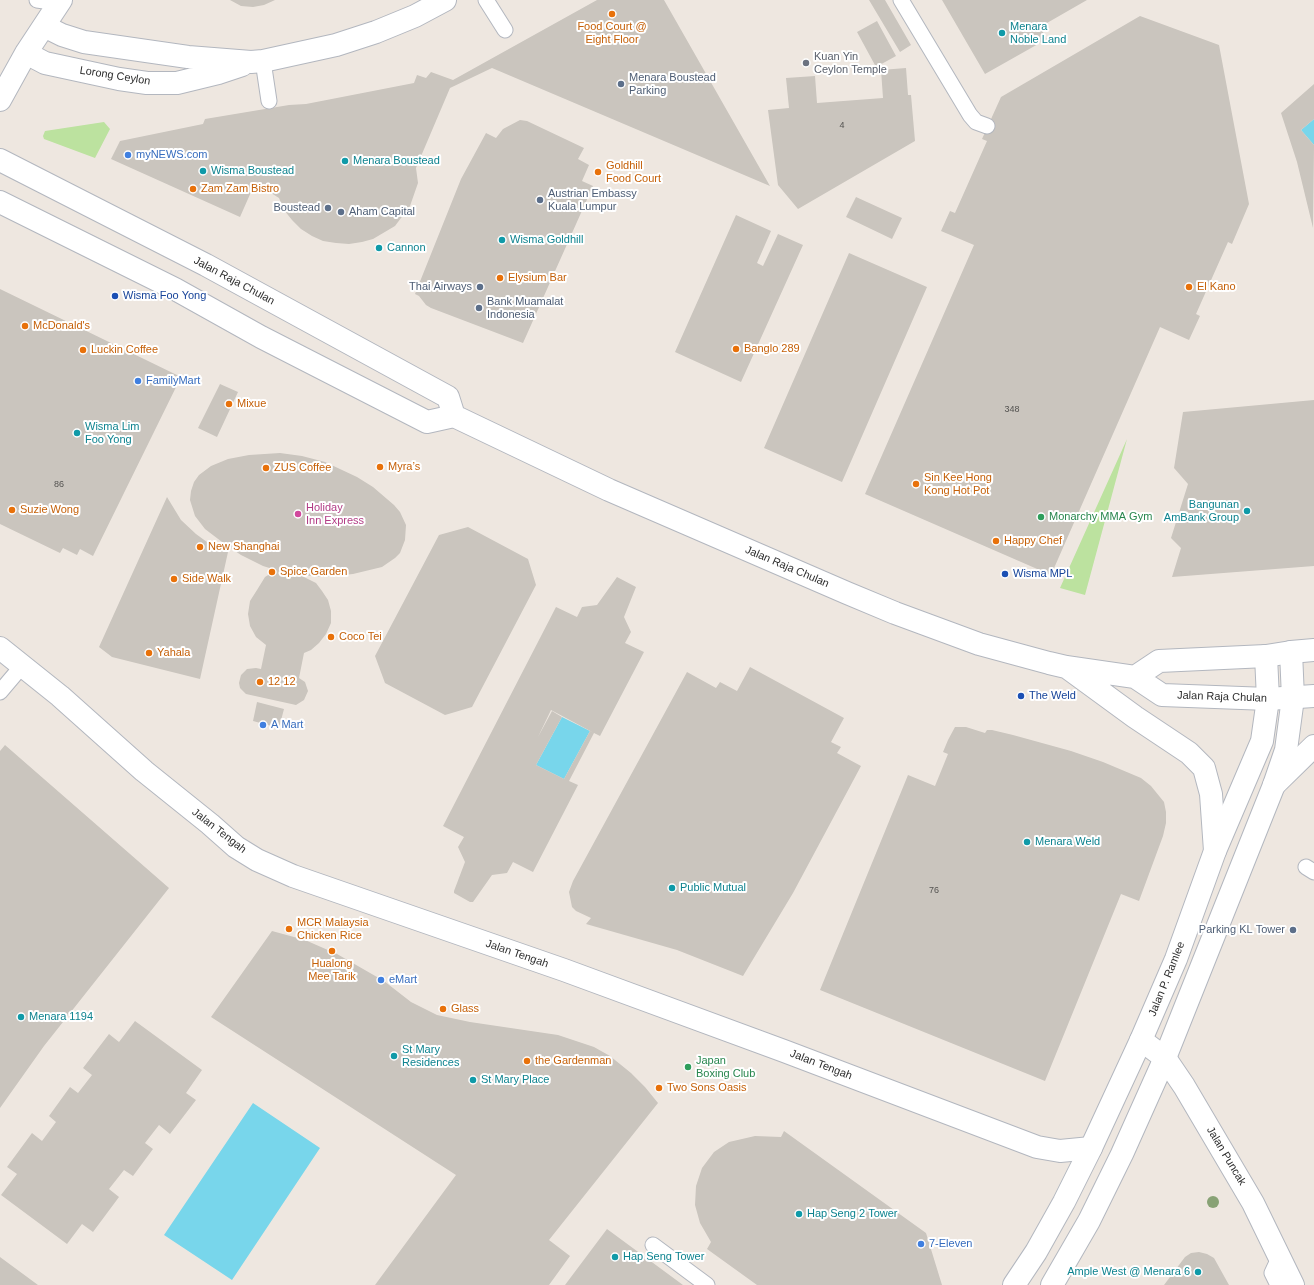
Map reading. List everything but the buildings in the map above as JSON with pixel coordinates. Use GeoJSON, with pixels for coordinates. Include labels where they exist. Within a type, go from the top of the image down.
{"type":"FeatureCollection","features":[{"type":"Feature","properties":{"kind":"street","name":"Lorong Ceylon"},"geometry":{"type":"LineString","coordinates":[[26,53],[45,63],[120,79],[147,83],[178,83],[257,61],[336,45],[376,32],[415,16],[444,0]]}},
{"type":"Feature","properties":{"kind":"street"},"geometry":{"type":"LineString","coordinates":[[0,100],[26,53],[60,2]]}},
{"type":"Feature","properties":{"kind":"street","name":"Lorong Ceylon"},"geometry":{"type":"LineString","coordinates":[[44,26],[62,35],[84,42],[107,46],[188,57],[257,61]]}},
{"type":"Feature","properties":{"kind":"street","name":"Jalan Raja Chulan"},"geometry":{"type":"LineString","coordinates":[[0,160],[206,265],[448,397],[454,416],[609,490],[847,593],[979,644],[1066,667],[1135,676],[1162,695],[1268,699],[1304,697]]}},
{"type":"Feature","properties":{"kind":"street"},"geometry":{"type":"LineString","coordinates":[[0,202],[175,289],[268,340],[427,422],[454,416]]}},
{"type":"Feature","properties":{"kind":"street","name":"Jalan Tengah"},"geometry":{"type":"LineString","coordinates":[[0,648],[60,696],[144,771],[236,847],[257,860],[287,874],[564,970],[784,1051],[1037,1147],[1060,1151],[1091,1148]]}},
{"type":"Feature","properties":{"kind":"street"},"geometry":{"type":"LineString","coordinates":[[1135,676],[1159,661],[1266,656],[1314,650]]}},
{"type":"Feature","properties":{"kind":"street"},"geometry":{"type":"LineString","coordinates":[[1052,1285],[1110,1182],[1165,1058],[1274,785],[1304,697],[1291,652]]}},
{"type":"Feature","properties":{"kind":"street","name":"Jalan P. Ramlee"},"geometry":{"type":"LineString","coordinates":[[1014,1285],[1036,1252],[1064,1202],[1091,1148],[1176,960],[1215,851],[1262,740],[1268,699],[1266,656]]}},
{"type":"Feature","properties":{"kind":"street"},"geometry":{"type":"LineString","coordinates":[[1066,667],[1135,717],[1189,753],[1204,768],[1211,794],[1215,851]]}},
{"type":"Feature","properties":{"kind":"street"},"geometry":{"type":"LineString","coordinates":[[1274,785],[1314,746]]}},
{"type":"Feature","properties":{"kind":"street","name":"Jalan Puncak"},"geometry":{"type":"LineString","coordinates":[[1141,1040],[1165,1058],[1184,1086],[1253,1203],[1293,1285]]}},
{"type":"Feature","properties":{"kind":"lane"},"geometry":{"type":"LineString","coordinates":[[37,0],[60,2]]}},
{"type":"Feature","properties":{"kind":"lane"},"geometry":{"type":"LineString","coordinates":[[486,0],[505,30]]}},
{"type":"Feature","properties":{"kind":"lane"},"geometry":{"type":"LineString","coordinates":[[901,0],[970,115],[976,122],[987,126]]}},
{"type":"Feature","properties":{"kind":"lane"},"geometry":{"type":"LineString","coordinates":[[257,61],[269,101]]}},
{"type":"Feature","properties":{"kind":"lane"},"geometry":{"type":"LineString","coordinates":[[0,692],[22,666]]}},
{"type":"Feature","properties":{"kind":"lane"},"geometry":{"type":"LineString","coordinates":[[653,1245],[707,1285]]}},
{"type":"Feature","properties":{"kind":"lane"},"geometry":{"type":"LineString","coordinates":[[1278,1285],[1272,1273],[1279,1258]]}},
{"type":"Feature","properties":{"kind":"green space"},"geometry":{"type":"Polygon","coordinates":[[[104,122],[110,129],[95,158],[44,139],[43,136],[45,131],[104,122]]]}},
{"type":"Feature","properties":{"kind":"green space"},"geometry":{"type":"Polygon","coordinates":[[[1127,439],[1085,595],[1060,588],[1127,439]]]}},
{"type":"Feature","properties":{"kind":"water"},"geometry":{"type":"Polygon","coordinates":[[[1314,119],[1314,145],[1301,130],[1314,119]]]}},
{"type":"Feature","properties":{"kind":"water"},"geometry":{"type":"Polygon","coordinates":[[[562,717],[590,731],[564,779],[536,765],[562,717]]]}},
{"type":"Feature","properties":{"kind":"water"},"geometry":{"type":"Polygon","coordinates":[[[253,1103],[320,1148],[232,1280],[164,1235],[253,1103]]]}},
{"type":"Feature","properties":{"kind":"place","name":"Food Court @ Eight Floor"},"geometry":{"type":"Point","coordinates":[612,14]}},
{"type":"Feature","properties":{"kind":"place","name":"Menara Noble Land"},"geometry":{"type":"Point","coordinates":[1002,33]}},
{"type":"Feature","properties":{"kind":"place","name":"Kuan Yin Ceylon Temple"},"geometry":{"type":"Point","coordinates":[806,63]}},
{"type":"Feature","properties":{"kind":"place","name":"Menara Boustead Parking"},"geometry":{"type":"Point","coordinates":[621,84]}},
{"type":"Feature","properties":{"kind":"place","name":"myNEWS.com"},"geometry":{"type":"Point","coordinates":[128,155]}},
{"type":"Feature","properties":{"kind":"place","name":"Menara Boustead"},"geometry":{"type":"Point","coordinates":[345,161]}},
{"type":"Feature","properties":{"kind":"place","name":"Wisma Boustead"},"geometry":{"type":"Point","coordinates":[203,171]}},
{"type":"Feature","properties":{"kind":"place","name":"Goldhill Food Court"},"geometry":{"type":"Point","coordinates":[598,172]}},
{"type":"Feature","properties":{"kind":"place","name":"Zam Zam Bistro"},"geometry":{"type":"Point","coordinates":[193,189]}},
{"type":"Feature","properties":{"kind":"place","name":"Austrian Embassy Kuala Lumpur"},"geometry":{"type":"Point","coordinates":[540,200]}},
{"type":"Feature","properties":{"kind":"place","name":"Boustead"},"geometry":{"type":"Point","coordinates":[328,208]}},
{"type":"Feature","properties":{"kind":"place","name":"Aham Capital"},"geometry":{"type":"Point","coordinates":[341,212]}},
{"type":"Feature","properties":{"kind":"place","name":"Wisma Goldhill"},"geometry":{"type":"Point","coordinates":[502,240]}},
{"type":"Feature","properties":{"kind":"place","name":"Cannon"},"geometry":{"type":"Point","coordinates":[379,248]}},
{"type":"Feature","properties":{"kind":"place","name":"Elysium Bar"},"geometry":{"type":"Point","coordinates":[500,278]}},
{"type":"Feature","properties":{"kind":"place","name":"Thai Airways"},"geometry":{"type":"Point","coordinates":[480,287]}},
{"type":"Feature","properties":{"kind":"place","name":"El Kano"},"geometry":{"type":"Point","coordinates":[1189,287]}},
{"type":"Feature","properties":{"kind":"place","name":"Wisma Foo Yong"},"geometry":{"type":"Point","coordinates":[115,296]}},
{"type":"Feature","properties":{"kind":"place","name":"Bank Muamalat Indonesia"},"geometry":{"type":"Point","coordinates":[479,308]}},
{"type":"Feature","properties":{"kind":"place","name":"McDonald's"},"geometry":{"type":"Point","coordinates":[25,326]}},
{"type":"Feature","properties":{"kind":"place","name":"Banglo 289"},"geometry":{"type":"Point","coordinates":[736,349]}},
{"type":"Feature","properties":{"kind":"place","name":"Luckin Coffee"},"geometry":{"type":"Point","coordinates":[83,350]}},
{"type":"Feature","properties":{"kind":"place","name":"FamilyMart"},"geometry":{"type":"Point","coordinates":[138,381]}},
{"type":"Feature","properties":{"kind":"place","name":"Mixue"},"geometry":{"type":"Point","coordinates":[229,404]}},
{"type":"Feature","properties":{"kind":"place","name":"Wisma Lim Foo Yong"},"geometry":{"type":"Point","coordinates":[77,433]}},
{"type":"Feature","properties":{"kind":"place","name":"Myra’s"},"geometry":{"type":"Point","coordinates":[380,467]}},
{"type":"Feature","properties":{"kind":"place","name":"ZUS Coffee"},"geometry":{"type":"Point","coordinates":[266,468]}},
{"type":"Feature","properties":{"kind":"place","name":"Sin Kee Hong Kong Hot Pot"},"geometry":{"type":"Point","coordinates":[916,484]}},
{"type":"Feature","properties":{"kind":"place","name":"Suzie Wong"},"geometry":{"type":"Point","coordinates":[12,510]}},
{"type":"Feature","properties":{"kind":"place","name":"Bangunan AmBank Group"},"geometry":{"type":"Point","coordinates":[1247,511]}},
{"type":"Feature","properties":{"kind":"place","name":"Holiday Inn Express"},"geometry":{"type":"Point","coordinates":[298,514]}},
{"type":"Feature","properties":{"kind":"place","name":"Monarchy MMA Gym"},"geometry":{"type":"Point","coordinates":[1041,517]}},
{"type":"Feature","properties":{"kind":"place","name":"Happy Chef"},"geometry":{"type":"Point","coordinates":[996,541]}},
{"type":"Feature","properties":{"kind":"place","name":"New Shanghai"},"geometry":{"type":"Point","coordinates":[200,547]}},
{"type":"Feature","properties":{"kind":"place","name":"Spice Garden"},"geometry":{"type":"Point","coordinates":[272,572]}},
{"type":"Feature","properties":{"kind":"place","name":"Wisma MPL"},"geometry":{"type":"Point","coordinates":[1005,574]}},
{"type":"Feature","properties":{"kind":"place","name":"Side Walk"},"geometry":{"type":"Point","coordinates":[174,579]}},
{"type":"Feature","properties":{"kind":"place","name":"Coco Tei"},"geometry":{"type":"Point","coordinates":[331,637]}},
{"type":"Feature","properties":{"kind":"place","name":"Yahala"},"geometry":{"type":"Point","coordinates":[149,653]}},
{"type":"Feature","properties":{"kind":"place","name":"12 12"},"geometry":{"type":"Point","coordinates":[260,682]}},
{"type":"Feature","properties":{"kind":"place","name":"The Weld"},"geometry":{"type":"Point","coordinates":[1021,696]}},
{"type":"Feature","properties":{"kind":"place","name":"A Mart"},"geometry":{"type":"Point","coordinates":[263,725]}},
{"type":"Feature","properties":{"kind":"place","name":"Menara Weld"},"geometry":{"type":"Point","coordinates":[1027,842]}},
{"type":"Feature","properties":{"kind":"place","name":"Public Mutual"},"geometry":{"type":"Point","coordinates":[672,888]}},
{"type":"Feature","properties":{"kind":"place","name":"MCR Malaysia Chicken Rice"},"geometry":{"type":"Point","coordinates":[289,929]}},
{"type":"Feature","properties":{"kind":"place","name":"Parking KL Tower"},"geometry":{"type":"Point","coordinates":[1293,930]}},
{"type":"Feature","properties":{"kind":"place","name":"Hualong Mee Tarik"},"geometry":{"type":"Point","coordinates":[332,951]}},
{"type":"Feature","properties":{"kind":"place","name":"eMart"},"geometry":{"type":"Point","coordinates":[381,980]}},
{"type":"Feature","properties":{"kind":"place","name":"Glass"},"geometry":{"type":"Point","coordinates":[443,1009]}},
{"type":"Feature","properties":{"kind":"place","name":"Menara 1194"},"geometry":{"type":"Point","coordinates":[21,1017]}},
{"type":"Feature","properties":{"kind":"place","name":"St Mary Residences"},"geometry":{"type":"Point","coordinates":[394,1056]}},
{"type":"Feature","properties":{"kind":"place","name":"the Gardenman"},"geometry":{"type":"Point","coordinates":[527,1061]}},
{"type":"Feature","properties":{"kind":"place","name":"Japan Boxing Club"},"geometry":{"type":"Point","coordinates":[688,1067]}},
{"type":"Feature","properties":{"kind":"place","name":"St Mary Place"},"geometry":{"type":"Point","coordinates":[473,1080]}},
{"type":"Feature","properties":{"kind":"place","name":"Two Sons Oasis"},"geometry":{"type":"Point","coordinates":[659,1088]}},
{"type":"Feature","properties":{"kind":"place","name":"Hap Seng 2 Tower"},"geometry":{"type":"Point","coordinates":[799,1214]}},
{"type":"Feature","properties":{"kind":"place","name":"7-Eleven"},"geometry":{"type":"Point","coordinates":[921,1244]}},
{"type":"Feature","properties":{"kind":"place","name":"Hap Seng Tower"},"geometry":{"type":"Point","coordinates":[615,1257]}},
{"type":"Feature","properties":{"kind":"place","name":"Ample West @ Menara 6"},"geometry":{"type":"Point","coordinates":[1198,1272]}}]}
